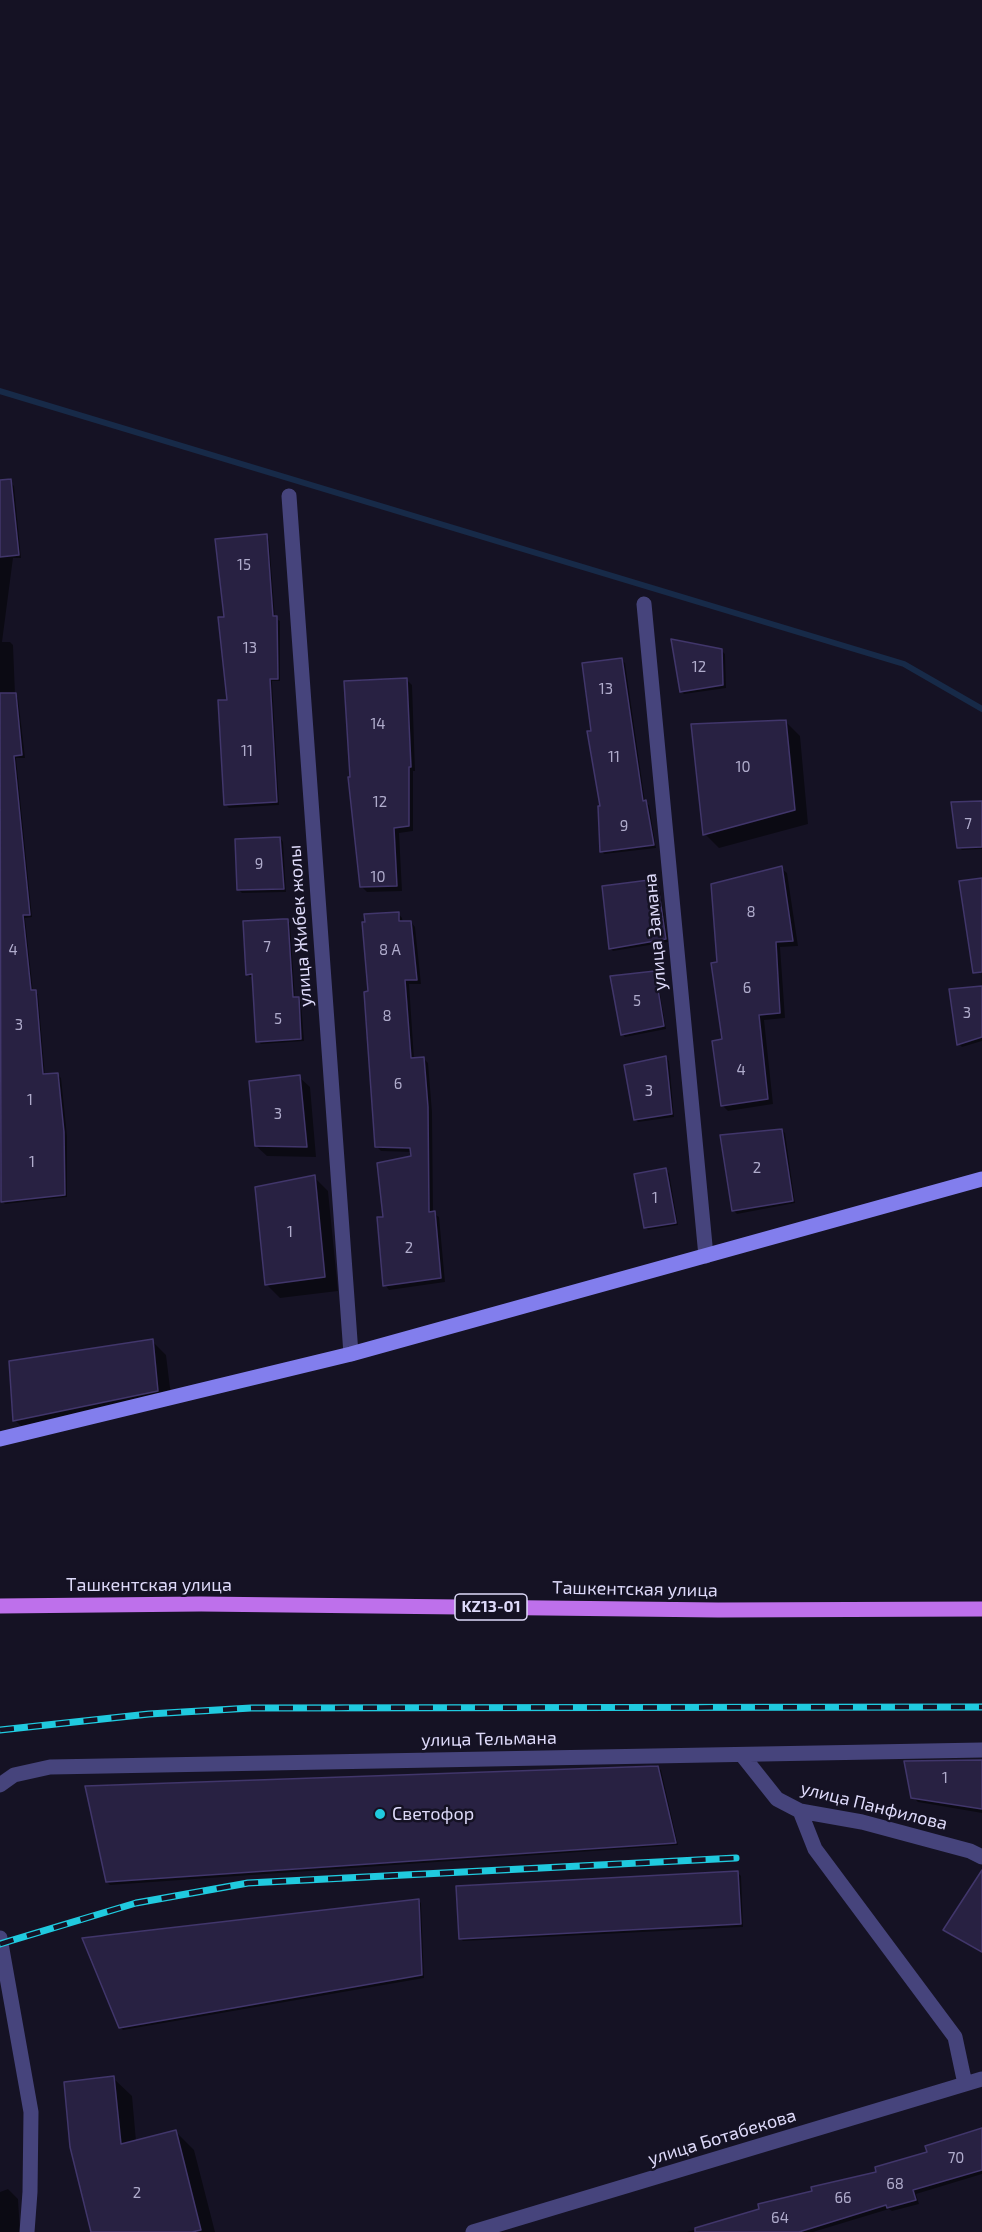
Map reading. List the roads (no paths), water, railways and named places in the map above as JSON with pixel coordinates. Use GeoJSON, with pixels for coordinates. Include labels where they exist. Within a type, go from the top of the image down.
{"type":"FeatureCollection","features":[{"type":"Feature","properties":{"kind":"main road"},"geometry":{"type":"LineString","coordinates":[[0,1439],[351,1354],[982,1179]]}},
{"type":"Feature","properties":{"kind":"main road","name":"Ташкентская улица"},"geometry":{"type":"LineString","coordinates":[[0,1606],[201,1604],[718,1610],[982,1609]]}},
{"type":"Feature","properties":{"kind":"street","name":"улица Жибек жолы"},"geometry":{"type":"LineString","coordinates":[[289,496],[351,1354]]}},
{"type":"Feature","properties":{"kind":"street","name":"улица Замана"},"geometry":{"type":"LineString","coordinates":[[644,604],[706,1256]]}},
{"type":"Feature","properties":{"kind":"street","name":"улица Тельмана"},"geometry":{"type":"LineString","coordinates":[[0,1785],[14,1775],[50,1767],[982,1750]]}},
{"type":"Feature","properties":{"kind":"street","name":"улица Панфилова"},"geometry":{"type":"LineString","coordinates":[[742,1755],[777,1799],[800,1812],[862,1822],[970,1851],[982,1857]]}},
{"type":"Feature","properties":{"kind":"street"},"geometry":{"type":"LineString","coordinates":[[800,1812],[815,1849],[955,2037],[965,2084]]}},
{"type":"Feature","properties":{"kind":"street"},"geometry":{"type":"LineString","coordinates":[[0,1938],[31,2112],[27,2232]]}},
{"type":"Feature","properties":{"kind":"street","name":"улица Ботабекова"},"geometry":{"type":"LineString","coordinates":[[473,2232],[982,2079]]}},
{"type":"Feature","properties":{"kind":"waterway"},"geometry":{"type":"LineString","coordinates":[[0,391],[904,664],[982,709]]}},
{"type":"Feature","properties":{"kind":"railway"},"geometry":{"type":"LineString","coordinates":[[0,1730],[149,1714],[251,1708],[982,1707]]}},
{"type":"Feature","properties":{"kind":"railway"},"geometry":{"type":"LineString","coordinates":[[0,1944],[136,1903],[248,1883],[736,1858]]}},
{"type":"Feature","properties":{"kind":"place","name":"Светофор"},"geometry":{"type":"Point","coordinates":[380,1814]}}]}
